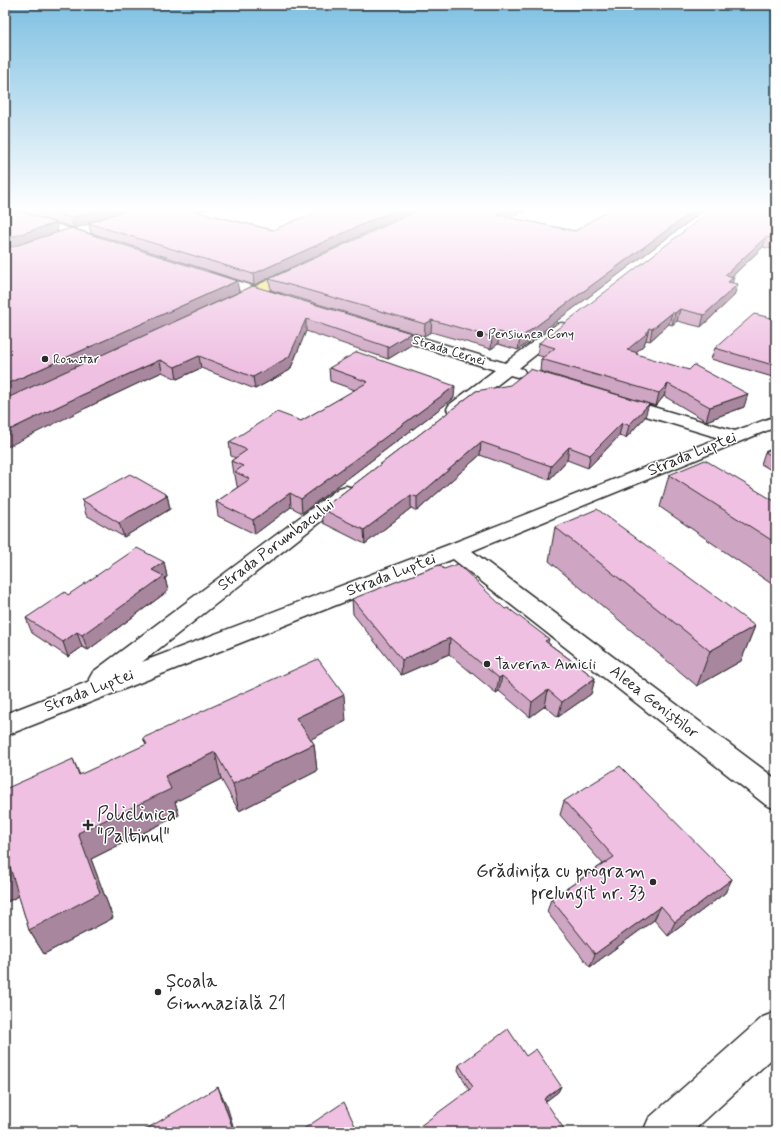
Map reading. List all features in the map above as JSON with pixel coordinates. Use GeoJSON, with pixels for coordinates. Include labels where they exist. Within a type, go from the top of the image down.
{"type":"FeatureCollection","features":[{"type":"Feature","properties":{"kind":"main road"},"geometry":{"type":"LineString","coordinates":[[223,306],[311,265]]}},
{"type":"Feature","properties":{"kind":"street"},"geometry":{"type":"LineString","coordinates":[[196,272],[286,301]]}},
{"type":"Feature","properties":{"kind":"street"},"geometry":{"type":"LineString","coordinates":[[443,418],[575,317]]}},
{"type":"Feature","properties":{"kind":"street","name":"Strada Cernei"},"geometry":{"type":"LineString","coordinates":[[370,327],[529,376]]}},
{"type":"Feature","properties":{"kind":"street"},"geometry":{"type":"LineString","coordinates":[[603,398],[735,437]]}},
{"type":"Feature","properties":{"kind":"street","name":"Strada Luptei"},"geometry":{"type":"LineString","coordinates":[[5,725],[83,693],[456,550],[776,420]]}},
{"type":"Feature","properties":{"kind":"street","name":"Strada Porumbacului"},"geometry":{"type":"LineString","coordinates":[[83,693],[360,481]]}},
{"type":"Feature","properties":{"kind":"street","name":"Aleea Geniștilor"},"geometry":{"type":"LineString","coordinates":[[456,550],[776,796]]}},
{"type":"Feature","properties":{"kind":"street"},"geometry":{"type":"LineString","coordinates":[[663,1132],[776,1030]]}},
{"type":"Feature","properties":{"kind":"building"},"geometry":{"type":"Polygon","coordinates":[[[5,261],[175,261],[237,281],[5,385],[5,261]]]}},
{"type":"Feature","properties":{"kind":"building"},"geometry":{"type":"Polygon","coordinates":[[[211,261],[282,261],[253,274],[211,261]]]}},
{"type":"Feature","properties":{"kind":"building"},"geometry":{"type":"Polygon","coordinates":[[[308,261],[625,261],[520,338],[499,332],[492,337],[432,320],[425,324],[269,279],[308,261]]]}},
{"type":"Feature","properties":{"kind":"building"},"geometry":{"type":"Polygon","coordinates":[[[645,261],[740,261],[725,275],[734,277],[728,282],[738,284],[704,315],[680,309],[675,313],[672,313],[652,329],[649,328],[646,334],[627,350],[689,370],[694,365],[748,394],[710,407],[668,384],[659,393],[541,359],[555,348],[539,343],[645,261]]]}},
{"type":"Feature","properties":{"kind":"building"},"geometry":{"type":"Polygon","coordinates":[[[253,286],[411,333],[388,347],[306,319],[289,357],[253,377],[199,356],[175,367],[160,360],[5,432],[5,399],[253,286]]]}},
{"type":"Feature","properties":{"kind":"building"},"geometry":{"type":"Polygon","coordinates":[[[754,314],[776,319],[776,366],[715,348],[754,314]]]}},
{"type":"Feature","properties":{"kind":"building"},"geometry":{"type":"Polygon","coordinates":[[[357,352],[455,386],[301,499],[290,493],[253,520],[216,502],[250,479],[235,472],[243,466],[231,461],[247,450],[229,442],[277,412],[301,421],[368,382],[329,368],[357,352]]]}},
{"type":"Feature","properties":{"kind":"building"},"geometry":{"type":"Polygon","coordinates":[[[530,369],[649,404],[629,425],[622,423],[590,455],[569,447],[551,466],[481,442],[417,497],[411,495],[364,530],[322,509],[476,391],[510,385],[530,369]]]}},
{"type":"Feature","properties":{"kind":"building"},"geometry":{"type":"Polygon","coordinates":[[[776,447],[776,458],[765,452],[776,447]]]}},
{"type":"Feature","properties":{"kind":"building"},"geometry":{"type":"Polygon","coordinates":[[[705,460],[776,502],[776,543],[669,475],[705,460]]]}},
{"type":"Feature","properties":{"kind":"building"},"geometry":{"type":"Polygon","coordinates":[[[130,474],[167,495],[119,523],[82,500],[130,474]]]}},
{"type":"Feature","properties":{"kind":"building"},"geometry":{"type":"Polygon","coordinates":[[[597,509],[755,626],[710,651],[555,527],[597,509]]]}},
{"type":"Feature","properties":{"kind":"building"},"geometry":{"type":"Polygon","coordinates":[[[137,548],[164,562],[152,570],[164,576],[82,635],[77,632],[63,642],[26,618],[65,592],[68,595],[137,548]]]}},
{"type":"Feature","properties":{"kind":"building"},"geometry":{"type":"Polygon","coordinates":[[[458,564],[505,609],[508,608],[549,639],[545,641],[595,678],[562,702],[548,690],[532,702],[502,676],[499,678],[450,638],[402,660],[352,599],[439,565],[444,569],[458,564]]]}},
{"type":"Feature","properties":{"kind":"building","name":"Policlinica \"Paltinul\""},"geometry":{"type":"Polygon","coordinates":[[[318,659],[344,695],[296,718],[314,744],[233,784],[215,752],[165,776],[171,789],[78,833],[100,893],[29,930],[10,867],[5,870],[5,789],[73,759],[79,775],[147,744],[143,738],[318,659]]]}},
{"type":"Feature","properties":{"kind":"building","name":"Grădinița cu program prelungit nr. 33"},"geometry":{"type":"Polygon","coordinates":[[[620,766],[732,879],[675,922],[661,906],[595,954],[551,899],[614,857],[564,801],[620,766]]]}},
{"type":"Feature","properties":{"kind":"building"},"geometry":{"type":"Polygon","coordinates":[[[508,1029],[526,1056],[536,1049],[561,1086],[544,1099],[566,1132],[412,1132],[473,1087],[459,1065],[508,1029]]]}},
{"type":"Feature","properties":{"kind":"building"},"geometry":{"type":"Polygon","coordinates":[[[218,1087],[234,1132],[141,1132],[218,1087]]]}},
{"type":"Feature","properties":{"kind":"building"},"geometry":{"type":"Polygon","coordinates":[[[344,1102],[358,1132],[299,1132],[344,1102]]]}},
{"type":"Feature","properties":{"kind":"place","name":"Pensiunea Cony"},"geometry":{"type":"Point","coordinates":[480,334]}},
{"type":"Feature","properties":{"kind":"place","name":"Romstar"},"geometry":{"type":"Point","coordinates":[45,359]}},
{"type":"Feature","properties":{"kind":"place","name":"Taverna Amicii"},"geometry":{"type":"Point","coordinates":[487,664]}},
{"type":"Feature","properties":{"kind":"place","name":"Policlinica \"Paltinul\""},"geometry":{"type":"Point","coordinates":[88,825]}},
{"type":"Feature","properties":{"kind":"place","name":"Grădinița cu program prelungit nr. 33"},"geometry":{"type":"Point","coordinates":[653,882]}},
{"type":"Feature","properties":{"kind":"place","name":"Școala Gimnazială 21"},"geometry":{"type":"Point","coordinates":[158,992]}}]}
